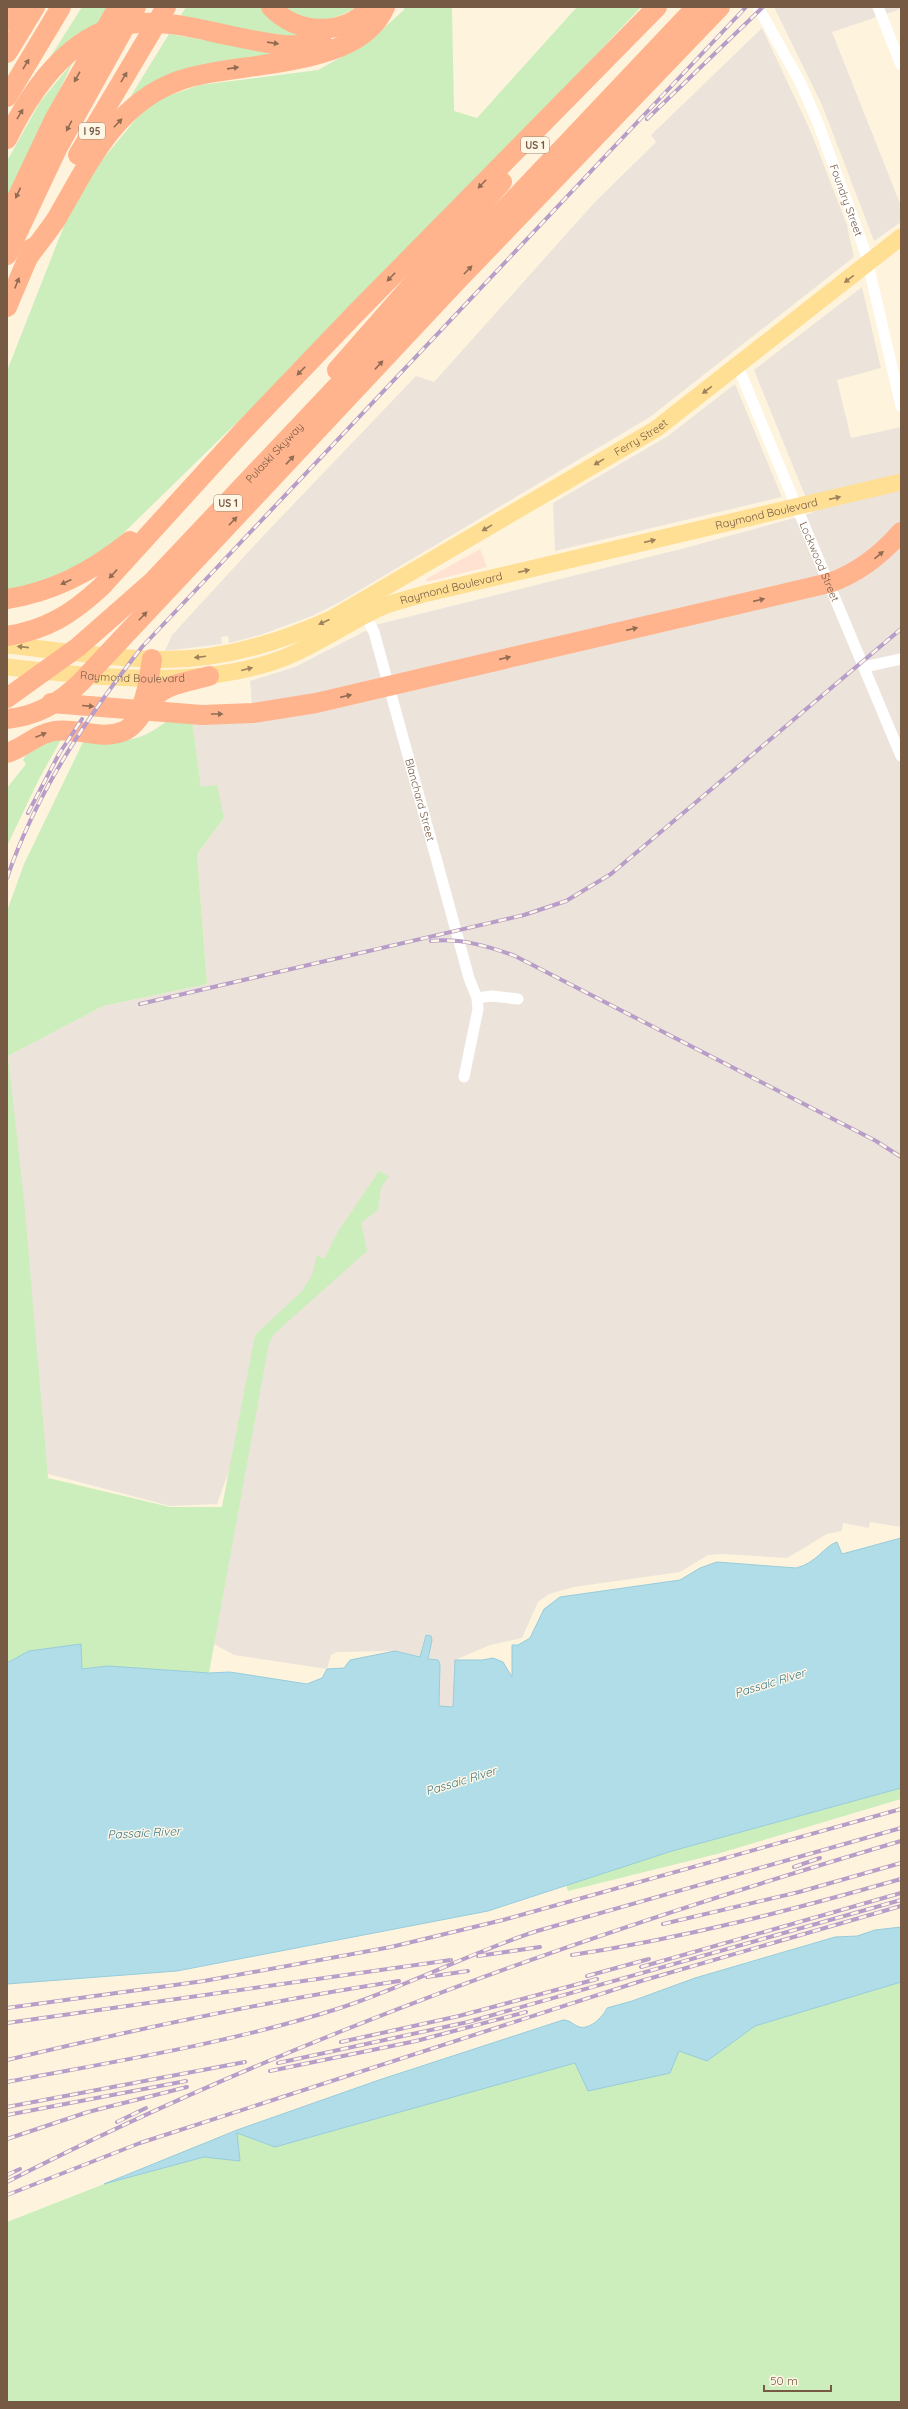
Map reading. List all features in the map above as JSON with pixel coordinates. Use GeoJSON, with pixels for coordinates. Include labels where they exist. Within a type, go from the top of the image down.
{"type":"FeatureCollection","features":[{"type":"Feature","properties":{"kind":"highway"},"geometry":{"type":"LineString","coordinates":[[7,21],[15,7]]}},
{"type":"Feature","properties":{"kind":"highway"},"geometry":{"type":"LineString","coordinates":[[7,53],[35,7]]}},
{"type":"Feature","properties":{"kind":"highway"},"geometry":{"type":"LineString","coordinates":[[7,98],[61,7]]}},
{"type":"Feature","properties":{"kind":"highway"},"geometry":{"type":"LineString","coordinates":[[7,219],[54,120],[118,7]]}},
{"type":"Feature","properties":{"kind":"highway","name":"I 95"},"geometry":{"type":"LineString","coordinates":[[7,255],[60,143],[136,7]]}},
{"type":"Feature","properties":{"kind":"highway","name":"I 95"},"geometry":{"type":"LineString","coordinates":[[7,307],[26,259],[53,203],[82,149],[166,7]]}},
{"type":"Feature","properties":{"kind":"highway"},"geometry":{"type":"LineString","coordinates":[[271,7],[289,22],[319,30],[349,23],[370,7]]}},
{"type":"Feature","properties":{"kind":"highway"},"geometry":{"type":"LineString","coordinates":[[26,259],[56,218],[94,152],[120,120],[149,96],[172,83],[198,75],[305,57],[331,51],[364,33],[375,22],[384,7]]}},
{"type":"Feature","properties":{"kind":"highway"},"geometry":{"type":"LineString","coordinates":[[7,139],[36,90],[67,55],[97,33],[115,26],[136,23],[179,26],[277,44],[309,45],[333,40],[356,30],[384,7]]}},
{"type":"Feature","properties":{"kind":"highway"},"geometry":{"type":"LineString","coordinates":[[7,636],[46,626],[82,605],[149,536],[243,431],[504,161],[657,7]]}},
{"type":"Feature","properties":{"kind":"highway","name":"US 1"},"geometry":{"type":"LineString","coordinates":[[420,285],[657,7]]}},
{"type":"Feature","properties":{"kind":"highway"},"geometry":{"type":"LineString","coordinates":[[420,285],[679,7]]}},
{"type":"Feature","properties":{"kind":"highway"},"geometry":{"type":"LineString","coordinates":[[459,258],[696,7]]}},
{"type":"Feature","properties":{"kind":"highway","name":"US 1"},"geometry":{"type":"LineString","coordinates":[[459,258],[568,154],[713,7]]}},
{"type":"Feature","properties":{"kind":"highway"},"geometry":{"type":"LineString","coordinates":[[7,719],[34,713],[59,702],[81,682],[463,275],[720,7]]}},
{"type":"Feature","properties":{"kind":"highway","name":"Pulaski Skyway"},"geometry":{"type":"LineString","coordinates":[[7,684],[75,633],[117,597],[191,528],[314,395],[420,285],[459,258]]}},
{"type":"Feature","properties":{"kind":"highway","name":"Pulaski Skyway"},"geometry":{"type":"LineString","coordinates":[[7,698],[78,647],[152,582],[420,285]]}},
{"type":"Feature","properties":{"kind":"highway"},"geometry":{"type":"LineString","coordinates":[[7,599],[35,594],[64,584],[113,555],[142,531],[225,446],[243,431]]}},
{"type":"Feature","properties":{"kind":"highway"},"geometry":{"type":"LineString","coordinates":[[7,707],[48,703],[202,715],[253,713],[316,703],[829,583],[862,567],[883,551],[901,532]]}},
{"type":"Feature","properties":{"kind":"highway"},"geometry":{"type":"LineString","coordinates":[[136,721],[150,668]]}},
{"type":"Feature","properties":{"kind":"highway"},"geometry":{"type":"LineString","coordinates":[[7,753],[45,733],[64,730],[94,735],[112,734],[125,730],[136,721],[160,692],[209,676]]}},
{"type":"Feature","properties":{"kind":"main road","name":"Ferry Street"},"geometry":{"type":"LineString","coordinates":[[362,610],[656,430],[738,367],[901,237]]}},
{"type":"Feature","properties":{"kind":"main road","name":"Raymond Boulevard"},"geometry":{"type":"LineString","coordinates":[[7,667],[91,675],[150,668],[209,656],[262,644],[362,610],[388,605],[424,594],[901,482]]}},
{"type":"Feature","properties":{"kind":"main road","name":"Raymond Boulevard"},"geometry":{"type":"LineString","coordinates":[[7,645],[209,676],[259,666],[292,655],[315,645],[362,610]]}},
{"type":"Feature","properties":{"kind":"street","name":"Foundry Street"},"geometry":{"type":"LineString","coordinates":[[758,7],[800,82],[818,123],[868,264],[901,406]]}},
{"type":"Feature","properties":{"kind":"street"},"geometry":{"type":"LineString","coordinates":[[878,7],[901,65]]}},
{"type":"Feature","properties":{"kind":"street","name":"Lockwood Street"},"geometry":{"type":"LineString","coordinates":[[738,367],[901,756]]}},
{"type":"Feature","properties":{"kind":"street","name":"Blanchard Street"},"geometry":{"type":"LineString","coordinates":[[362,610],[374,632],[469,978],[477,998],[477,1018],[464,1077]]}},
{"type":"Feature","properties":{"kind":"street"},"geometry":{"type":"LineString","coordinates":[[864,667],[901,659]]}},
{"type":"Feature","properties":{"kind":"street"},"geometry":{"type":"LineString","coordinates":[[477,998],[492,996],[518,998]]}},
{"type":"Feature","properties":{"kind":"shaded area"},"geometry":{"type":"Polygon","coordinates":[[[774,7],[901,7],[901,9],[832,32],[901,206],[901,222],[874,241],[822,105],[774,7]]]}},
{"type":"Feature","properties":{"kind":"shaded area"},"geometry":{"type":"Polygon","coordinates":[[[762,28],[811,132],[847,225],[854,257],[650,417],[340,602],[312,616],[260,635],[229,643],[228,636],[221,637],[222,644],[165,651],[172,635],[263,536],[416,376],[434,382],[594,203],[656,142],[651,135],[762,28]]]}},
{"type":"Feature","properties":{"kind":"shaded area"},"geometry":{"type":"Polygon","coordinates":[[[862,287],[881,368],[837,380],[851,438],[901,427],[901,1527],[870,1522],[869,1528],[843,1523],[842,1531],[827,1534],[787,1558],[722,1554],[708,1555],[680,1572],[574,1587],[549,1594],[538,1602],[522,1638],[490,1645],[455,1660],[453,1707],[439,1707],[440,1664],[428,1659],[432,1640],[424,1638],[420,1657],[395,1651],[337,1652],[331,1655],[327,1669],[234,1655],[214,1644],[247,1460],[229,1471],[217,1504],[170,1506],[45,1473],[8,1056],[103,1006],[207,984],[197,854],[224,818],[201,787],[192,720],[253,719],[250,681],[295,667],[379,624],[685,548],[812,513],[754,370],[862,287]]]}},
{"type":"Feature","properties":{"kind":"shaded area"},"geometry":{"type":"Polygon","coordinates":[[[735,384],[782,497],[555,551],[553,503],[668,436],[735,384]]]}},
{"type":"Feature","properties":{"kind":"shaded area"},"geometry":{"type":"Polygon","coordinates":[[[480,549],[487,567],[427,582],[426,579],[480,549]]]}},
{"type":"Feature","properties":{"kind":"green space"},"geometry":{"type":"Polygon","coordinates":[[[82,7],[109,7],[97,27],[30,89],[82,7]]]}},
{"type":"Feature","properties":{"kind":"green space"},"geometry":{"type":"Polygon","coordinates":[[[186,7],[263,7],[330,37],[298,40],[179,18],[186,7]]]}},
{"type":"Feature","properties":{"kind":"green space"},"geometry":{"type":"Polygon","coordinates":[[[283,7],[356,7],[328,19],[310,20],[292,13],[283,7]]]}},
{"type":"Feature","properties":{"kind":"green space"},"geometry":{"type":"Polygon","coordinates":[[[404,7],[452,7],[454,111],[477,118],[577,7],[641,7],[509,147],[262,398],[101,555],[20,591],[7,591],[7,371],[67,218],[98,165],[150,102],[200,85],[318,70],[368,42],[404,10],[404,7]]]}},
{"type":"Feature","properties":{"kind":"green space"},"geometry":{"type":"Polygon","coordinates":[[[169,34],[292,55],[249,60],[121,112],[169,34]]]}},
{"type":"Feature","properties":{"kind":"green space"},"geometry":{"type":"Polygon","coordinates":[[[73,62],[7,198],[7,161],[40,102],[73,62]]]}},
{"type":"Feature","properties":{"kind":"green space"},"geometry":{"type":"Polygon","coordinates":[[[171,718],[192,720],[201,787],[217,785],[224,818],[197,854],[207,984],[103,1006],[8,1056],[24,1200],[48,1478],[170,1507],[222,1507],[255,1335],[302,1291],[312,1275],[317,1255],[324,1259],[337,1233],[379,1171],[389,1177],[381,1187],[378,1210],[361,1223],[367,1251],[274,1334],[269,1343],[209,1673],[108,1666],[81,1669],[81,1645],[29,1651],[7,1663],[7,911],[24,864],[85,738],[121,740],[140,737],[149,733],[171,718]]]}},
{"type":"Feature","properties":{"kind":"green space"},"geometry":{"type":"Polygon","coordinates":[[[63,736],[39,779],[7,846],[7,788],[26,764],[23,760],[28,752],[63,736]]]}},
{"type":"Feature","properties":{"kind":"green space"},"geometry":{"type":"Polygon","coordinates":[[[901,1788],[901,1799],[717,1854],[568,1891],[566,1885],[672,1851],[901,1788]]]}},
{"type":"Feature","properties":{"kind":"green space"},"geometry":{"type":"Polygon","coordinates":[[[901,1982],[901,2402],[7,2402],[7,2222],[104,2184],[204,2157],[240,2160],[237,2133],[275,2147],[575,2063],[679,2051],[707,2061],[755,2026],[901,1982]]]}},
{"type":"Feature","properties":{"kind":"water","name":"Passaic River"},"geometry":{"type":"Polygon","coordinates":[[[901,1538],[901,1788],[672,1851],[488,1911],[177,1971],[7,1984],[7,1663],[29,1651],[81,1644],[82,1669],[108,1666],[209,1673],[230,1672],[307,1684],[322,1678],[327,1669],[344,1668],[350,1660],[395,1651],[420,1657],[426,1635],[431,1636],[432,1640],[428,1659],[438,1660],[440,1664],[439,1706],[453,1707],[455,1660],[482,1660],[493,1658],[503,1662],[512,1677],[512,1645],[518,1645],[530,1638],[544,1609],[560,1597],[680,1580],[700,1568],[717,1562],[796,1568],[815,1559],[828,1547],[837,1542],[842,1554],[901,1538]]]}},
{"type":"Feature","properties":{"kind":"water"},"geometry":{"type":"Polygon","coordinates":[[[901,1927],[901,1982],[755,2026],[707,2061],[679,2051],[670,2073],[588,2091],[575,2063],[275,2147],[237,2133],[240,2161],[204,2157],[104,2184],[237,2130],[379,2080],[563,2020],[569,2021],[577,2026],[586,2027],[595,2023],[607,2008],[632,2001],[695,1978],[835,1937],[857,1936],[875,1930],[901,1927]]]}},
{"type":"Feature","properties":{"kind":"railway"},"geometry":{"type":"LineString","coordinates":[[7,878],[19,847],[48,786],[83,728],[142,647],[746,7]]}},
{"type":"Feature","properties":{"kind":"railway"},"geometry":{"type":"LineString","coordinates":[[647,119],[763,7]]}},
{"type":"Feature","properties":{"kind":"railway"},"geometry":{"type":"LineString","coordinates":[[140,1004],[524,915],[566,901],[611,874],[901,629]]}},
{"type":"Feature","properties":{"kind":"railway"},"geometry":{"type":"LineString","coordinates":[[28,813],[59,754],[82,719]]}},
{"type":"Feature","properties":{"kind":"railway"},"geometry":{"type":"LineString","coordinates":[[431,941],[442,940],[463,942],[495,949],[515,956],[876,1141],[901,1157]]}},
{"type":"Feature","properties":{"kind":"railway"},"geometry":{"type":"LineString","coordinates":[[7,2008],[204,1981],[391,1947],[503,1920],[901,1809]]}},
{"type":"Feature","properties":{"kind":"railway"},"geometry":{"type":"LineString","coordinates":[[7,2082],[215,2042],[297,2021],[388,1991],[487,1949],[537,1931],[901,1828]]}},
{"type":"Feature","properties":{"kind":"railway"},"geometry":{"type":"LineString","coordinates":[[7,2182],[114,2129],[223,2080],[334,2034],[446,1991],[559,1950],[672,1912],[901,1841]]}},
{"type":"Feature","properties":{"kind":"railway"},"geometry":{"type":"LineString","coordinates":[[794,1867],[820,1858]]}},
{"type":"Feature","properties":{"kind":"railway"},"geometry":{"type":"LineString","coordinates":[[663,1924],[799,1892],[901,1863]]}},
{"type":"Feature","properties":{"kind":"railway"},"geometry":{"type":"LineString","coordinates":[[572,1955],[697,1932],[819,1902],[901,1879]]}},
{"type":"Feature","properties":{"kind":"railway"},"geometry":{"type":"LineString","coordinates":[[641,1967],[901,1893]]}},
{"type":"Feature","properties":{"kind":"railway"},"geometry":{"type":"LineString","coordinates":[[278,2063],[468,2022],[901,1900]]}},
{"type":"Feature","properties":{"kind":"railway"},"geometry":{"type":"LineString","coordinates":[[7,2195],[140,2143],[641,1981],[901,1906]]}},
{"type":"Feature","properties":{"kind":"railway"},"geometry":{"type":"LineString","coordinates":[[478,1956],[540,1947]]}},
{"type":"Feature","properties":{"kind":"railway"},"geometry":{"type":"LineString","coordinates":[[587,1976],[649,1959]]}},
{"type":"Feature","properties":{"kind":"railway"},"geometry":{"type":"LineString","coordinates":[[7,2023],[451,1960]]}},
{"type":"Feature","properties":{"kind":"railway"},"geometry":{"type":"LineString","coordinates":[[427,1977],[468,1971]]}},
{"type":"Feature","properties":{"kind":"railway"},"geometry":{"type":"LineString","coordinates":[[341,2042],[459,2016],[597,1979]]}},
{"type":"Feature","properties":{"kind":"railway"},"geometry":{"type":"LineString","coordinates":[[7,2060],[202,2016],[300,1997],[399,1981]]}},
{"type":"Feature","properties":{"kind":"railway"},"geometry":{"type":"LineString","coordinates":[[270,2071],[416,2041],[526,2012]]}},
{"type":"Feature","properties":{"kind":"railway"},"geometry":{"type":"LineString","coordinates":[[7,2107],[245,2062]]}},
{"type":"Feature","properties":{"kind":"railway"},"geometry":{"type":"LineString","coordinates":[[7,2115],[186,2081]]}},
{"type":"Feature","properties":{"kind":"railway"},"geometry":{"type":"LineString","coordinates":[[7,2139],[88,2112],[187,2087]]}},
{"type":"Feature","properties":{"kind":"railway"},"geometry":{"type":"LineString","coordinates":[[117,2122],[146,2108]]}},
{"type":"Feature","properties":{"kind":"railway"},"geometry":{"type":"LineString","coordinates":[[7,2175],[20,2169]]}}]}
